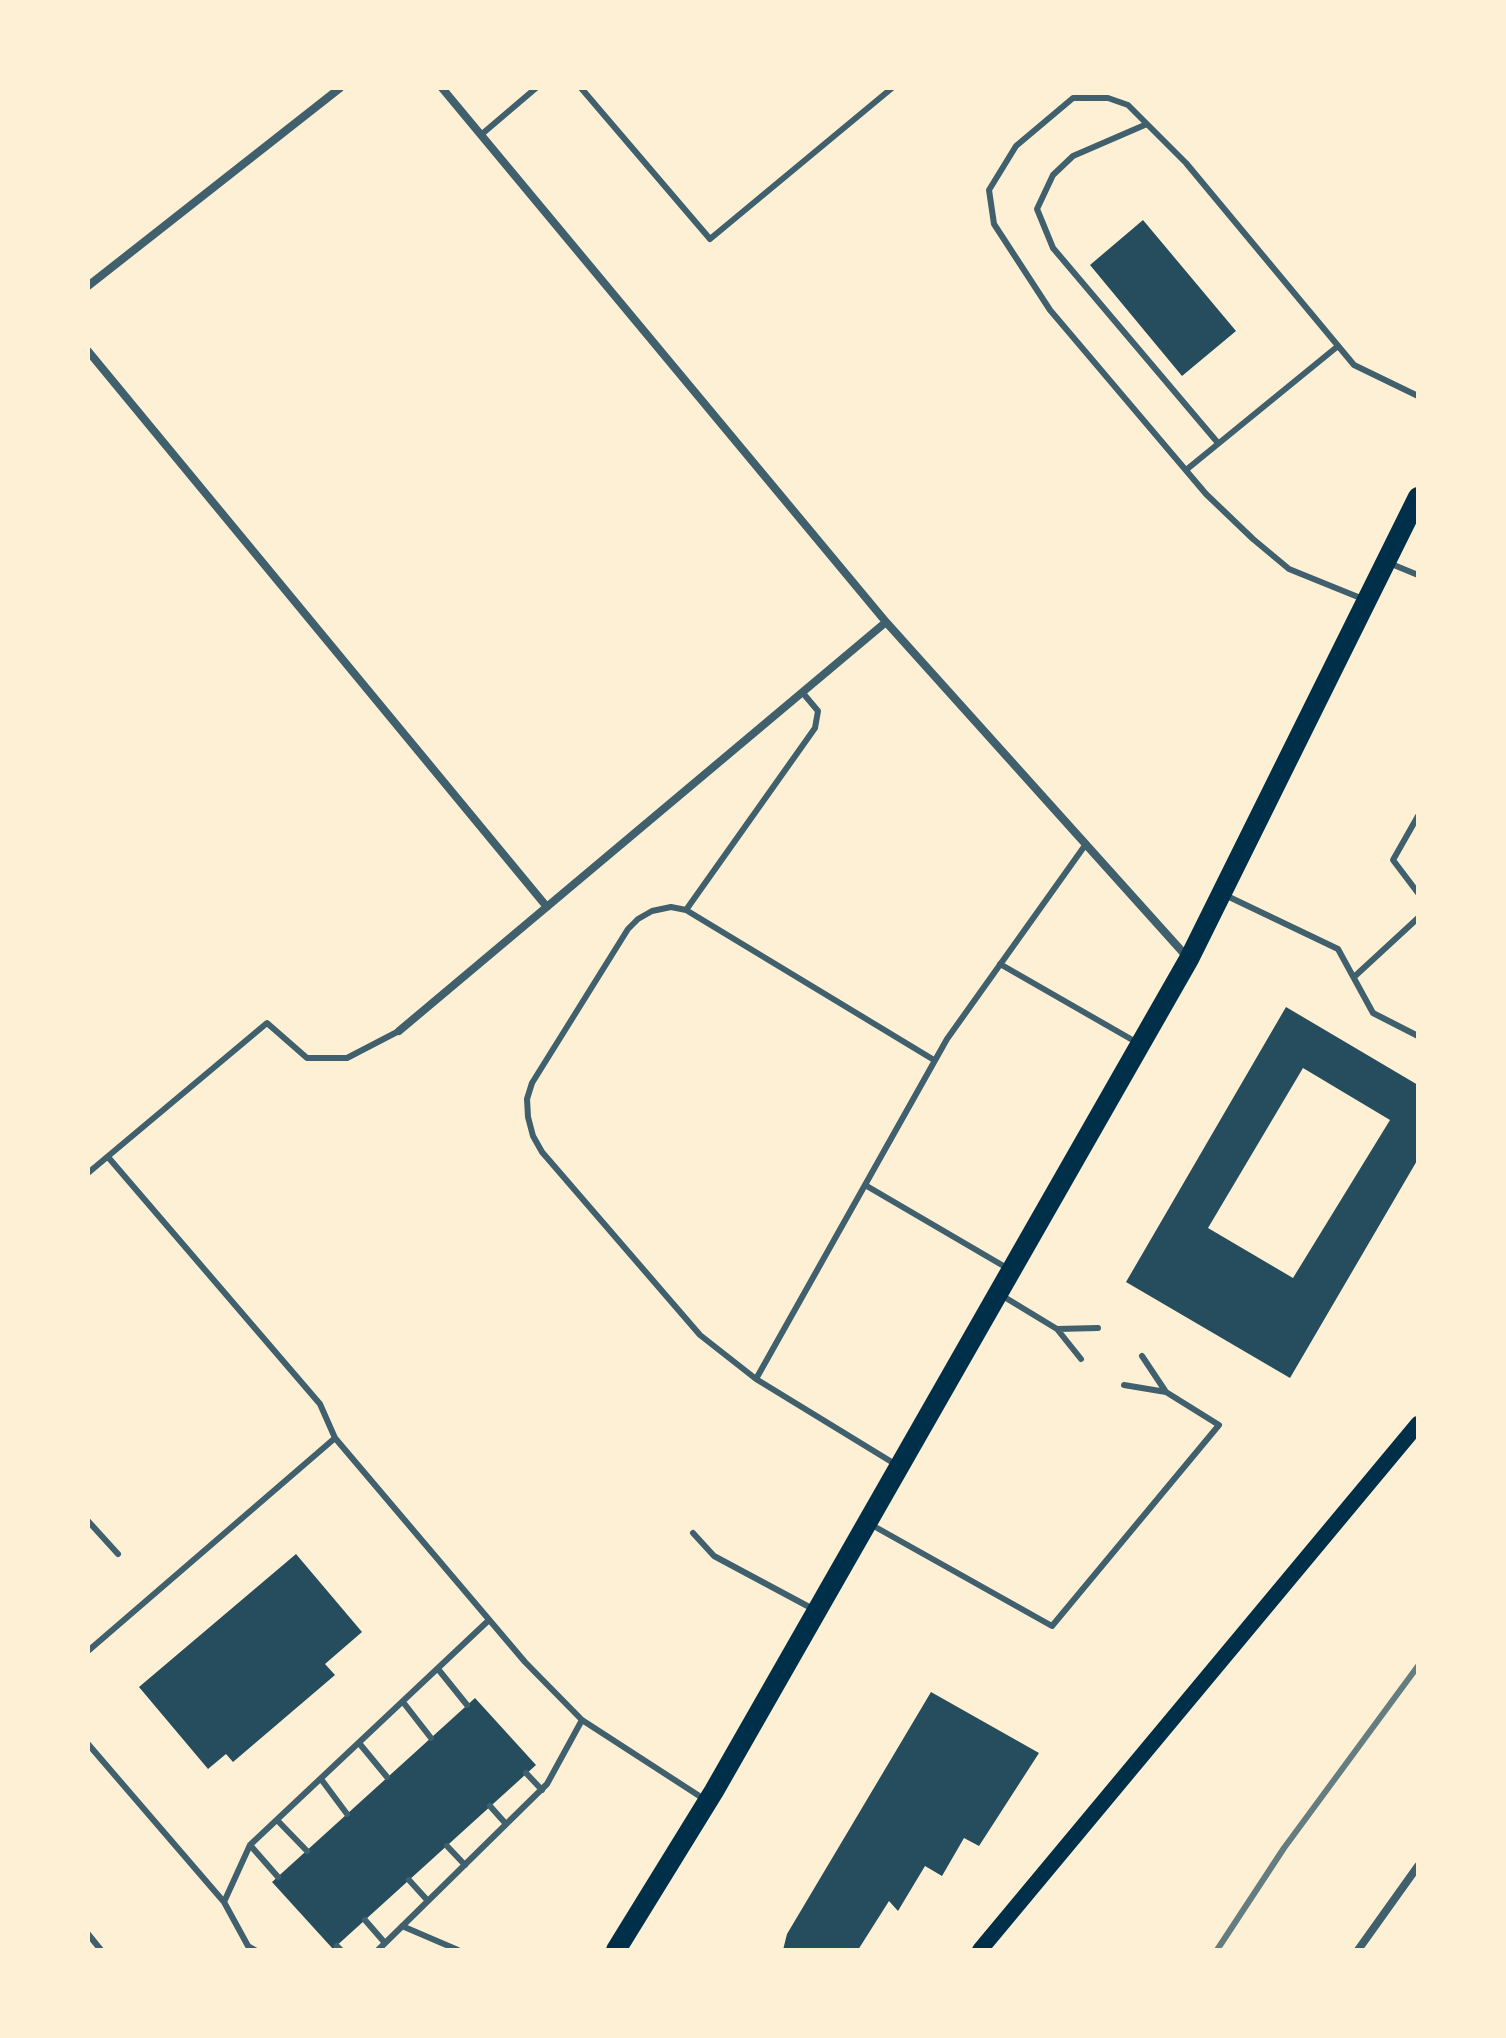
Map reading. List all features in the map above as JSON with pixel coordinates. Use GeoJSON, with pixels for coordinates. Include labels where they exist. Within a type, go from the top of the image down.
{"type":"FeatureCollection","features":[{"type":"Feature","properties":{"kind":"main road"},"geometry":{"type":"LineString","coordinates":[[616,1950],[707,1801],[1189,959],[1418,497]]}},
{"type":"Feature","properties":{"kind":"main road"},"geometry":{"type":"LineString","coordinates":[[980,1950],[1418,1424]]}},
{"type":"Feature","properties":{"kind":"street"},"geometry":{"type":"LineString","coordinates":[[88,286],[340,88]]}},
{"type":"Feature","properties":{"kind":"street"},"geometry":{"type":"LineString","coordinates":[[442,88],[886,622],[1189,959]]}},
{"type":"Feature","properties":{"kind":"street"},"geometry":{"type":"LineString","coordinates":[[88,351],[547,907]]}},
{"type":"Feature","properties":{"kind":"street"},"geometry":{"type":"LineString","coordinates":[[399,1031],[886,622]]}},
{"type":"Feature","properties":{"kind":"street"},"geometry":{"type":"LineString","coordinates":[[1358,1950],[1418,1866]]}},
{"type":"Feature","properties":{"kind":"lane"},"geometry":{"type":"LineString","coordinates":[[482,134],[536,88]]}},
{"type":"Feature","properties":{"kind":"lane"},"geometry":{"type":"LineString","coordinates":[[581,88],[710,239],[892,88]]}},
{"type":"Feature","properties":{"kind":"lane"},"geometry":{"type":"LineString","coordinates":[[1367,600],[1289,569],[1206,494],[1050,310],[994,224],[989,190],[1016,146],[1073,98],[1108,98],[1128,105],[1186,163],[1354,365],[1418,396]]}},
{"type":"Feature","properties":{"kind":"lane"},"geometry":{"type":"LineString","coordinates":[[1147,124],[1073,156],[1053,175],[1037,209],[1053,248],[1218,443]]}},
{"type":"Feature","properties":{"kind":"lane"},"geometry":{"type":"LineString","coordinates":[[1186,470],[1338,346]]}},
{"type":"Feature","properties":{"kind":"lane"},"geometry":{"type":"LineString","coordinates":[[1386,562],[1418,575]]}},
{"type":"Feature","properties":{"kind":"lane"},"geometry":{"type":"LineString","coordinates":[[686,910],[815,728],[818,711],[802,692]]}},
{"type":"Feature","properties":{"kind":"lane"},"geometry":{"type":"LineString","coordinates":[[1418,816],[1393,860],[1418,893]]}},
{"type":"Feature","properties":{"kind":"lane"},"geometry":{"type":"LineString","coordinates":[[756,1379],[934,1060],[1086,844]]}},
{"type":"Feature","properties":{"kind":"lane"},"geometry":{"type":"LineString","coordinates":[[1221,893],[1338,949],[1373,1013],[1418,1036]]}},
{"type":"Feature","properties":{"kind":"lane"},"geometry":{"type":"LineString","coordinates":[[898,1466],[756,1379],[700,1335],[542,1152],[533,1136],[527,1099],[532,1083],[628,929],[652,911],[671,907],[686,910],[934,1060]]}},
{"type":"Feature","properties":{"kind":"lane"},"geometry":{"type":"LineString","coordinates":[[1354,977],[1418,918]]}},
{"type":"Feature","properties":{"kind":"lane"},"geometry":{"type":"LineString","coordinates":[[1000,964],[1140,1043]]}},
{"type":"Feature","properties":{"kind":"lane"},"geometry":{"type":"LineString","coordinates":[[88,1173],[267,1023],[307,1058],[347,1058],[399,1031]]}},
{"type":"Feature","properties":{"kind":"lane"},"geometry":{"type":"LineString","coordinates":[[108,1157],[320,1404],[335,1438],[489,1620],[582,1720],[707,1801]]}},
{"type":"Feature","properties":{"kind":"lane"},"geometry":{"type":"LineString","coordinates":[[865,1185],[1010,1270]]}},
{"type":"Feature","properties":{"kind":"lane"},"geometry":{"type":"LineString","coordinates":[[997,1293],[1057,1329],[1081,1359]]}},
{"type":"Feature","properties":{"kind":"lane"},"geometry":{"type":"LineString","coordinates":[[1057,1329],[1098,1328]]}},
{"type":"Feature","properties":{"kind":"lane"},"geometry":{"type":"LineString","coordinates":[[1142,1356],[1166,1392]]}},
{"type":"Feature","properties":{"kind":"lane"},"geometry":{"type":"LineString","coordinates":[[867,1522],[1052,1626],[1219,1425],[1166,1392],[1124,1385]]}},
{"type":"Feature","properties":{"kind":"lane"},"geometry":{"type":"LineString","coordinates":[[88,1651],[335,1438]]}},
{"type":"Feature","properties":{"kind":"lane"},"geometry":{"type":"LineString","coordinates":[[88,1521],[118,1554]]}},
{"type":"Feature","properties":{"kind":"lane"},"geometry":{"type":"LineString","coordinates":[[693,1533],[714,1556],[816,1611]]}},
{"type":"Feature","properties":{"kind":"lane"},"geometry":{"type":"LineString","coordinates":[[224,1902],[250,1845],[489,1620]]}},
{"type":"Feature","properties":{"kind":"lane"},"geometry":{"type":"LineString","coordinates":[[438,1669],[467,1705]]}},
{"type":"Feature","properties":{"kind":"lane"},"geometry":{"type":"LineString","coordinates":[[403,1702],[431,1738]]}},
{"type":"Feature","properties":{"kind":"lane"},"geometry":{"type":"LineString","coordinates":[[378,1950],[542,1790],[582,1720]]}},
{"type":"Feature","properties":{"kind":"lane"},"geometry":{"type":"LineString","coordinates":[[359,1743],[387,1777]]}},
{"type":"Feature","properties":{"kind":"lane"},"geometry":{"type":"LineString","coordinates":[[88,1744],[224,1902],[248,1946],[255,1950]]}},
{"type":"Feature","properties":{"kind":"lane"},"geometry":{"type":"LineString","coordinates":[[526,1773],[542,1790]]}},
{"type":"Feature","properties":{"kind":"lane"},"geometry":{"type":"LineString","coordinates":[[321,1779],[347,1814]]}},
{"type":"Feature","properties":{"kind":"lane"},"geometry":{"type":"LineString","coordinates":[[490,1806],[506,1824]]}},
{"type":"Feature","properties":{"kind":"lane"},"geometry":{"type":"LineString","coordinates":[[277,1820],[307,1851]]}},
{"type":"Feature","properties":{"kind":"lane"},"geometry":{"type":"LineString","coordinates":[[250,1845],[278,1877]]}},
{"type":"Feature","properties":{"kind":"lane"},"geometry":{"type":"LineString","coordinates":[[447,1846],[465,1865]]}},
{"type":"Feature","properties":{"kind":"lane"},"geometry":{"type":"LineString","coordinates":[[409,1880],[428,1901]]}},
{"type":"Feature","properties":{"kind":"lane"},"geometry":{"type":"LineString","coordinates":[[365,1920],[385,1943]]}},
{"type":"Feature","properties":{"kind":"lane"},"geometry":{"type":"LineString","coordinates":[[402,1926],[458,1950]]}},
{"type":"Feature","properties":{"kind":"lane"},"geometry":{"type":"LineString","coordinates":[[88,1934],[101,1950]]}},
{"type":"Feature","properties":{"kind":"building"},"geometry":{"type":"Polygon","coordinates":[[[1143,220],[1236,331],[1182,376],[1090,265],[1143,220]]]}},
{"type":"Feature","properties":{"kind":"building"},"geometry":{"type":"Polygon","coordinates":[[[1286,1007],[1418,1085],[1418,1159],[1290,1378],[1126,1282],[1286,1007]],[[1303,1068],[1208,1228],[1293,1278],[1390,1120],[1303,1068]]]}},
{"type":"Feature","properties":{"kind":"building"},"geometry":{"type":"Polygon","coordinates":[[[296,1554],[362,1632],[325,1664],[335,1675],[233,1762],[226,1754],[208,1769],[139,1687],[296,1554]]]}},
{"type":"Feature","properties":{"kind":"building"},"geometry":{"type":"Polygon","coordinates":[[[931,1692],[1039,1753],[979,1846],[964,1838],[942,1876],[925,1866],[898,1911],[889,1901],[858,1950],[783,1950],[787,1934],[931,1692]]]}},
{"type":"Feature","properties":{"kind":"building"},"geometry":{"type":"Polygon","coordinates":[[[475,1698],[536,1765],[333,1949],[272,1882],[475,1698]]]}},
{"type":"Feature","properties":{"kind":"railway"},"geometry":{"type":"LineString","coordinates":[[1217,1950],[1284,1848],[1418,1666]]}}]}
